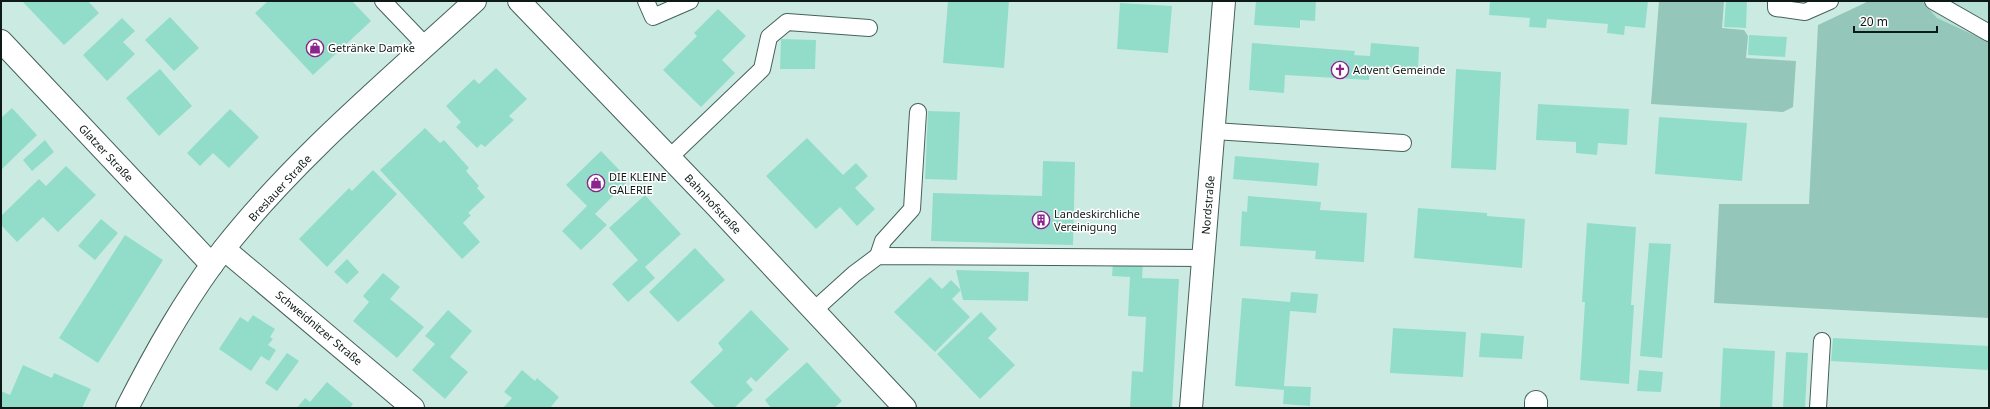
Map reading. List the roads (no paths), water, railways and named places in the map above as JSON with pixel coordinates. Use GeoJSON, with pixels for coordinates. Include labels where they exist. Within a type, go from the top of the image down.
{"type":"FeatureCollection","features":[{"type":"Feature","properties":{"kind":"street","name":"Breslauer Straße"},"geometry":{"type":"LineString","coordinates":[[127,408],[169,328],[218,257],[276,190],[330,135],[475,1]]}},
{"type":"Feature","properties":{"kind":"street","name":"Bahnhofstraße"},"geometry":{"type":"LineString","coordinates":[[519,1],[905,408]]}},
{"type":"Feature","properties":{"kind":"street","name":"Nordstraße"},"geometry":{"type":"LineString","coordinates":[[1191,408],[1224,1]]}},
{"type":"Feature","properties":{"kind":"street","name":"Glatzer Straße"},"geometry":{"type":"LineString","coordinates":[[1,41],[218,257]]}},
{"type":"Feature","properties":{"kind":"street","name":"Schweidnitzer Straße"},"geometry":{"type":"LineString","coordinates":[[218,257],[413,408]]}},
{"type":"Feature","properties":{"kind":"lane"},"geometry":{"type":"LineString","coordinates":[[383,1],[426,46]]}},
{"type":"Feature","properties":{"kind":"lane"},"geometry":{"type":"LineString","coordinates":[[646,1],[653,17],[690,1]]}},
{"type":"Feature","properties":{"kind":"lane"},"geometry":{"type":"LineString","coordinates":[[1776,1],[1776,8],[1806,12],[1830,1]]}},
{"type":"Feature","properties":{"kind":"lane"},"geometry":{"type":"LineString","coordinates":[[1933,1],[1989,32]]}},
{"type":"Feature","properties":{"kind":"lane"},"geometry":{"type":"LineString","coordinates":[[669,158],[762,69],[768,38],[787,22],[869,28]]}},
{"type":"Feature","properties":{"kind":"lane"},"geometry":{"type":"LineString","coordinates":[[813,311],[854,274],[878,256],[883,241],[912,209],[918,112]]}},
{"type":"Feature","properties":{"kind":"lane"},"geometry":{"type":"LineString","coordinates":[[1214,131],[1403,144]]}},
{"type":"Feature","properties":{"kind":"lane"},"geometry":{"type":"LineString","coordinates":[[878,256],[1204,258]]}},
{"type":"Feature","properties":{"kind":"lane"},"geometry":{"type":"LineString","coordinates":[[1818,408],[1822,341]]}},
{"type":"Feature","properties":{"kind":"place","name":"Getränke Damke"},"geometry":{"type":"Point","coordinates":[315,48]}},
{"type":"Feature","properties":{"kind":"place","name":"Advent Gemeinde"},"geometry":{"type":"Point","coordinates":[1340,70]}},
{"type":"Feature","properties":{"kind":"place","name":"DIE KLEINE GALERIE"},"geometry":{"type":"Point","coordinates":[596,183]}},
{"type":"Feature","properties":{"kind":"place","name":"Landeskirchliche Vereinigung"},"geometry":{"type":"Point","coordinates":[1041,220]}}]}
